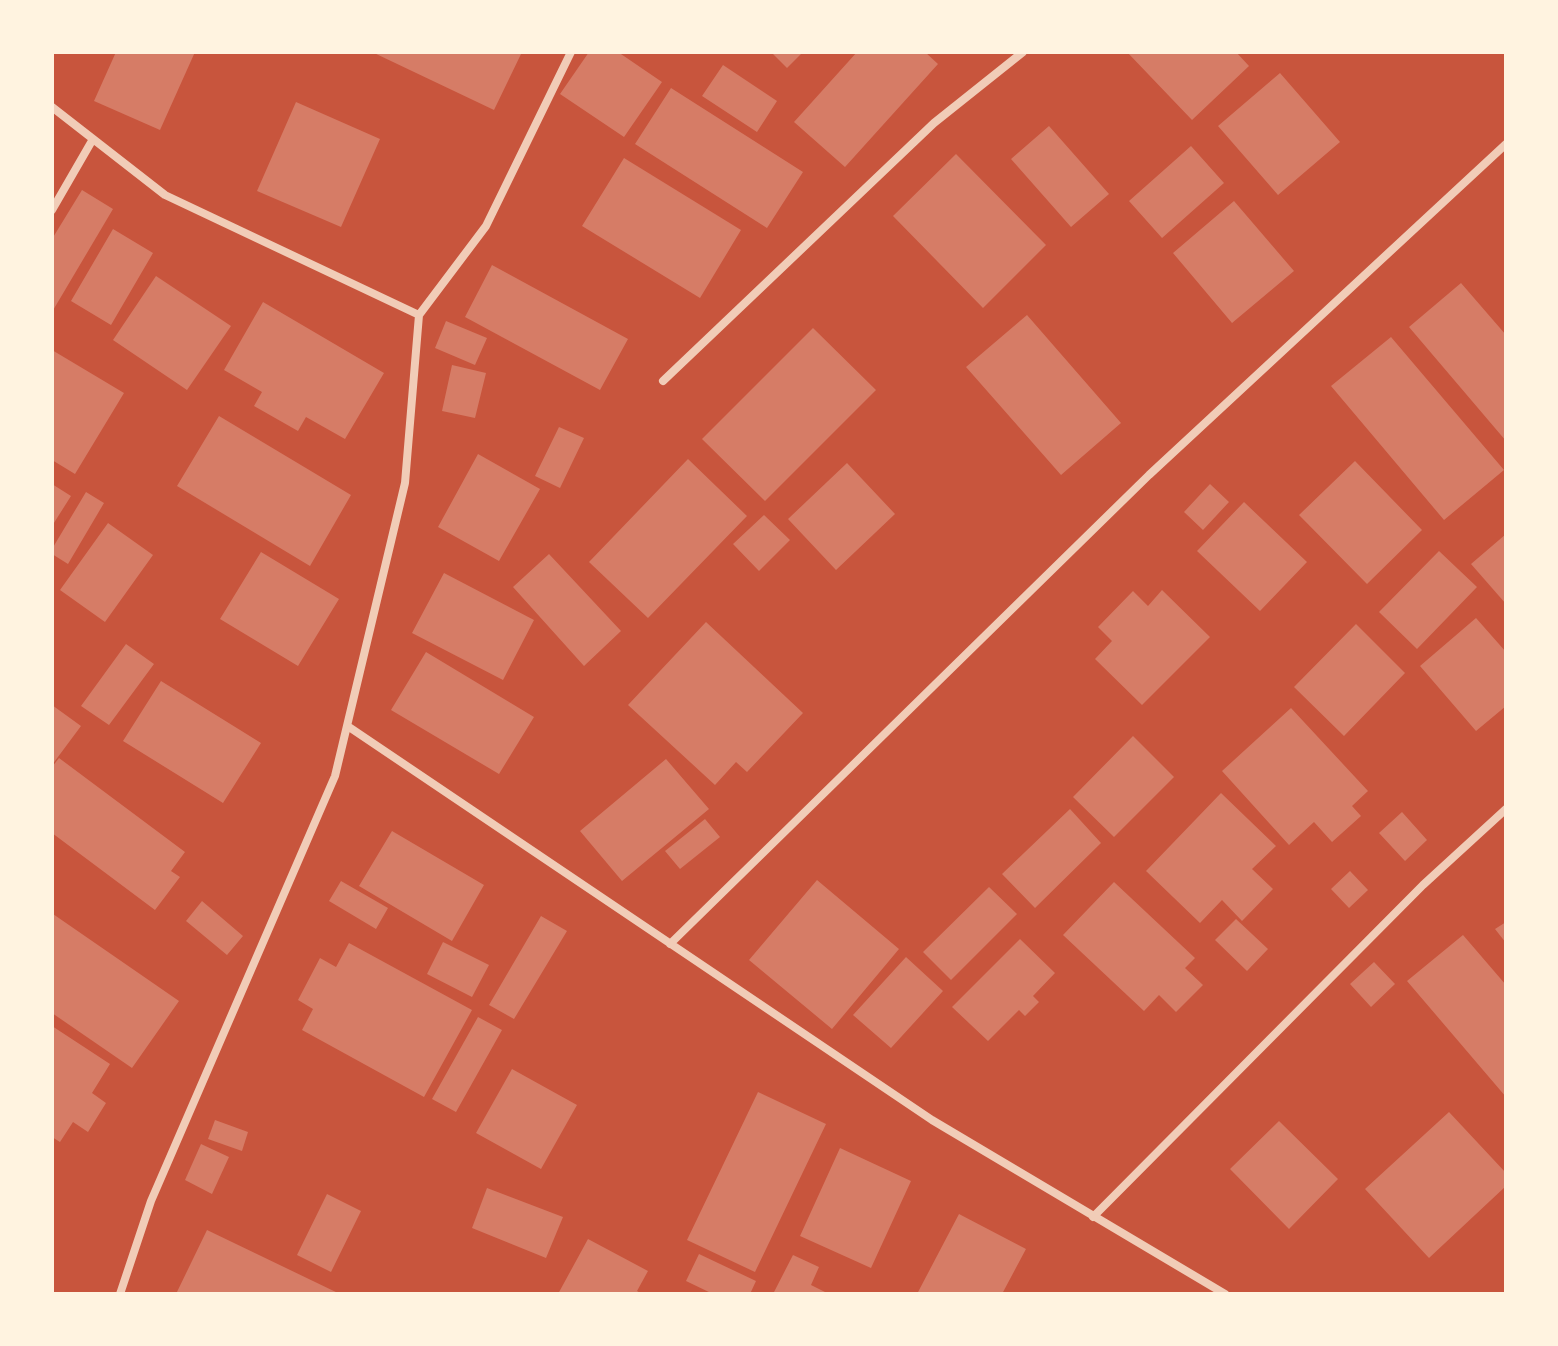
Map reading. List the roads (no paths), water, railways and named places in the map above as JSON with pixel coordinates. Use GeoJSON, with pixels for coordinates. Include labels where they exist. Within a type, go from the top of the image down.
{"type":"FeatureCollection","features":[{"type":"Feature","properties":{"kind":"street"},"geometry":{"type":"LineString","coordinates":[[120,1294],[151,1201],[335,776],[405,483],[419,315],[486,226],[571,52]]}},
{"type":"Feature","properties":{"kind":"street"},"geometry":{"type":"LineString","coordinates":[[663,381],[934,123],[1023,52]]}},
{"type":"Feature","properties":{"kind":"street"},"geometry":{"type":"LineString","coordinates":[[52,107],[165,195],[419,315]]}},
{"type":"Feature","properties":{"kind":"street"},"geometry":{"type":"LineString","coordinates":[[52,210],[93,139]]}},
{"type":"Feature","properties":{"kind":"street"},"geometry":{"type":"LineString","coordinates":[[670,944],[1149,475],[1506,144]]}},
{"type":"Feature","properties":{"kind":"street"},"geometry":{"type":"LineString","coordinates":[[349,727],[932,1120],[1225,1294]]}},
{"type":"Feature","properties":{"kind":"street"},"geometry":{"type":"LineString","coordinates":[[1093,1217],[1423,885],[1506,809]]}}]}
